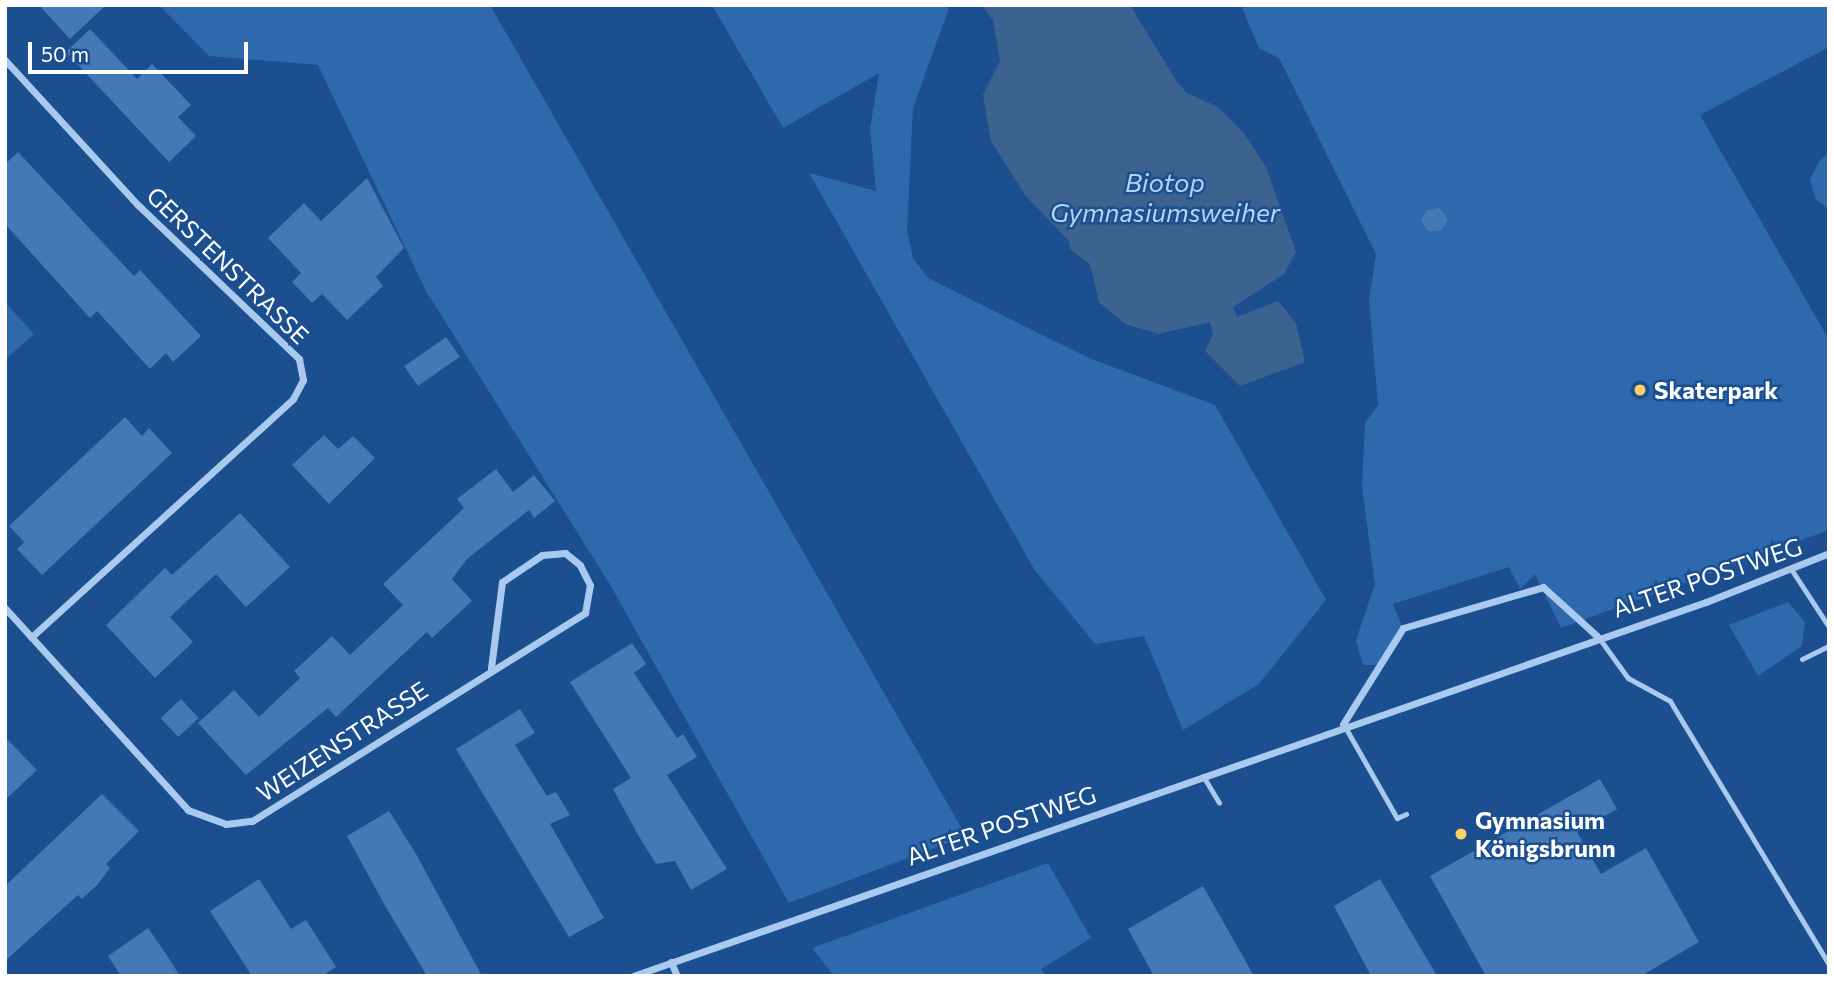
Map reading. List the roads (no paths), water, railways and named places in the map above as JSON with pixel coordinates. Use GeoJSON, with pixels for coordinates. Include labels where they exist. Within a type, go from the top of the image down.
{"type":"FeatureCollection","features":[{"type":"Feature","properties":{"kind":"street","name":"GERSTENSTRASSE"},"geometry":{"type":"LineString","coordinates":[[5,60],[125,191],[299,359],[303,380],[293,399],[31,637]]}},
{"type":"Feature","properties":{"kind":"street","name":"WEIZENSTRASSE"},"geometry":{"type":"LineString","coordinates":[[5,608],[188,810],[226,824],[252,821],[491,668],[585,612],[590,585],[580,565],[565,553],[542,555],[502,582],[491,668]]}},
{"type":"Feature","properties":{"kind":"street","name":"ALTER POSTWEG"},"geometry":{"type":"LineString","coordinates":[[633,976],[1203,776],[1343,724],[1791,569],[1829,553]]}},
{"type":"Feature","properties":{"kind":"street","name":"ALTER POSTWEG"},"geometry":{"type":"LineString","coordinates":[[1343,724],[1403,628],[1543,587],[1597,635]]}},
{"type":"Feature","properties":{"kind":"street"},"geometry":{"type":"LineString","coordinates":[[671,962],[677,976]]}},
{"type":"Feature","properties":{"kind":"lane"},"geometry":{"type":"LineString","coordinates":[[1791,569],[1829,627]]}},
{"type":"Feature","properties":{"kind":"lane"},"geometry":{"type":"LineString","coordinates":[[1597,635],[1628,678],[1671,701],[1829,965]]}},
{"type":"Feature","properties":{"kind":"lane"},"geometry":{"type":"LineString","coordinates":[[1802,660],[1829,646]]}},
{"type":"Feature","properties":{"kind":"lane"},"geometry":{"type":"LineString","coordinates":[[1343,724],[1397,818],[1406,814]]}},
{"type":"Feature","properties":{"kind":"lane"},"geometry":{"type":"LineString","coordinates":[[1203,776],[1219,803]]}},
{"type":"Feature","properties":{"kind":"water","name":"Biotop Gymnasiumsweiher"},"geometry":{"type":"Polygon","coordinates":[[[982,5],[1130,5],[1177,82],[1187,93],[1218,107],[1244,133],[1266,167],[1296,252],[1284,274],[1233,307],[1237,317],[1278,301],[1296,323],[1305,362],[1240,386],[1205,351],[1213,334],[1210,322],[1159,334],[1125,324],[1099,302],[1090,264],[1070,249],[1069,241],[1025,195],[991,141],[983,95],[1000,61],[993,20],[982,5]]]}},
{"type":"Feature","properties":{"kind":"place","name":"Skaterpark"},"geometry":{"type":"Point","coordinates":[1640,390]}},
{"type":"Feature","properties":{"kind":"place","name":"Gymnasium Königsbrunn"},"geometry":{"type":"Point","coordinates":[1461,834]}}]}
